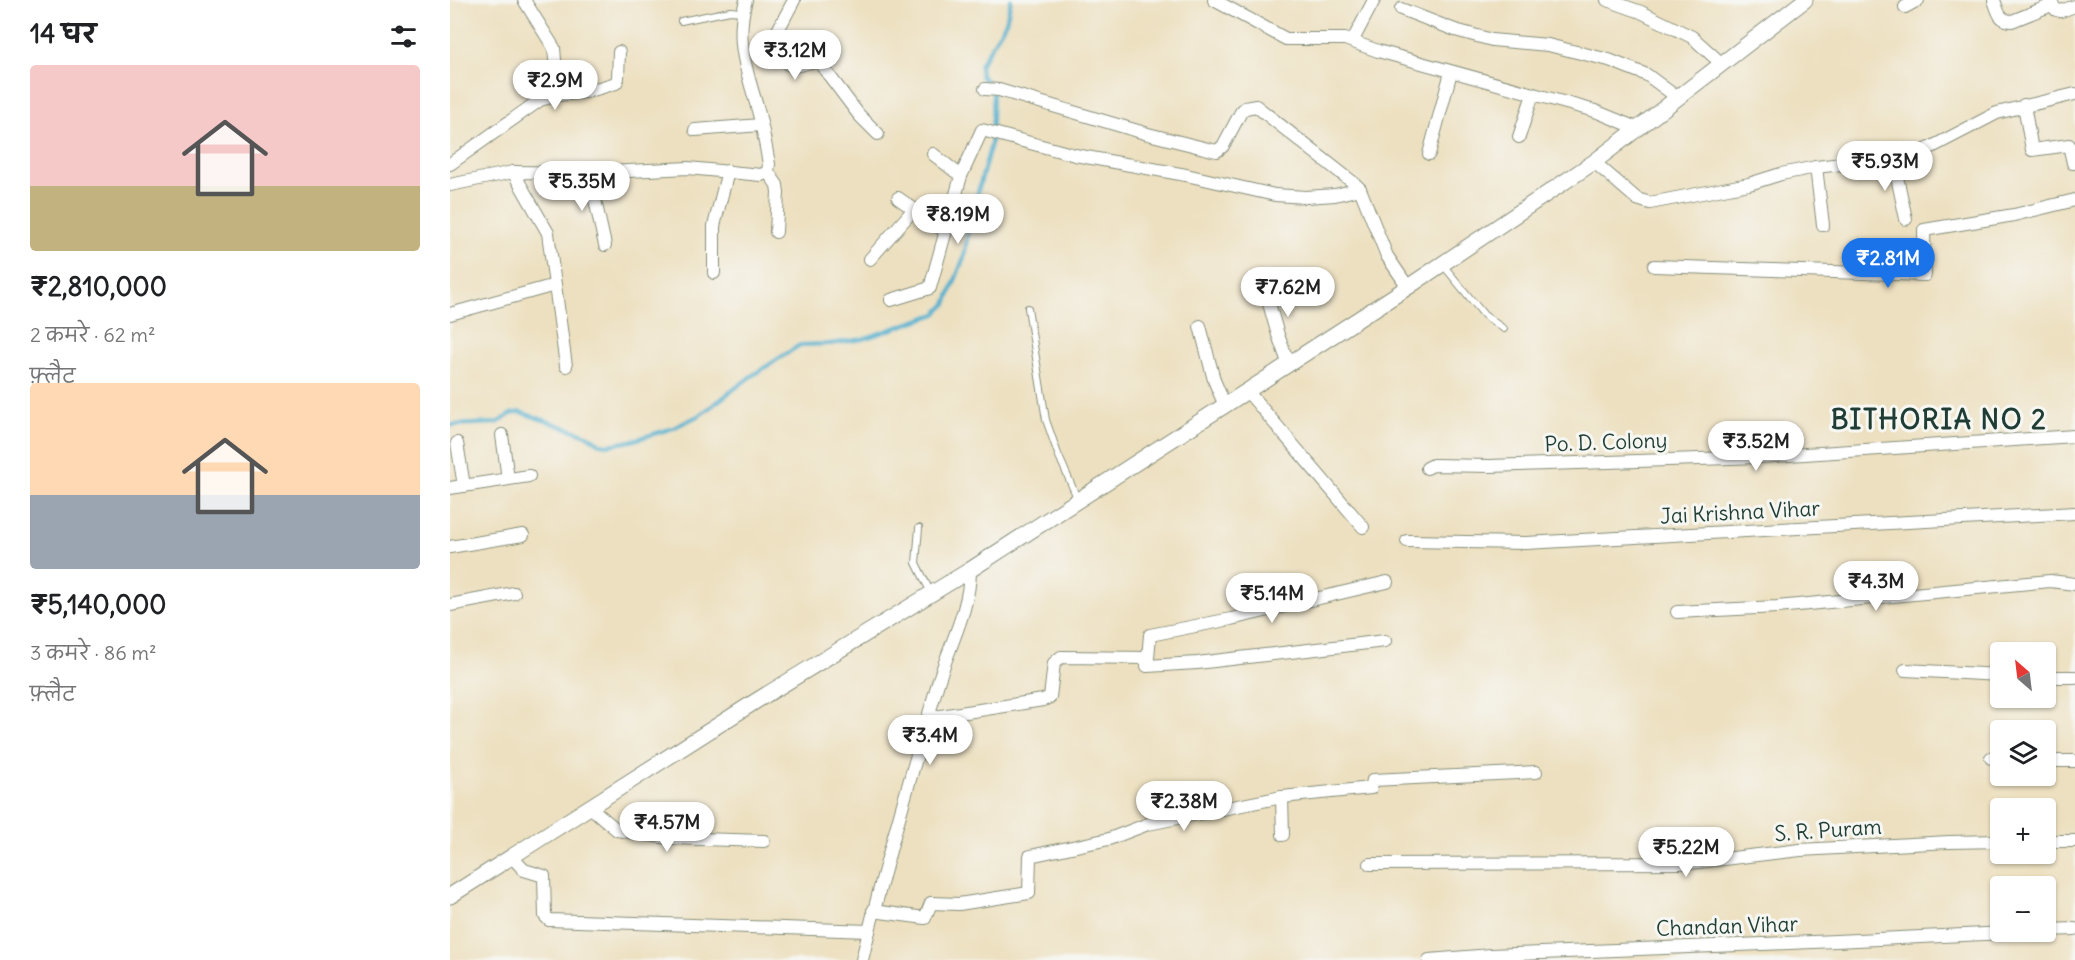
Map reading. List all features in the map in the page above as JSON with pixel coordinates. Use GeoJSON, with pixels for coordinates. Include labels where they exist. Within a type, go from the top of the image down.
{"type":"FeatureCollection","features":[{"type":"Feature","properties":{"kind":"street"},"geometry":{"type":"LineString","coordinates":[[525,0],[554,48],[558,94]]}},
{"type":"Feature","properties":{"kind":"street"},"geometry":{"type":"LineString","coordinates":[[794,0],[776,34],[776,42],[788,64],[795,66],[813,61],[819,62],[859,115],[878,134]]}},
{"type":"Feature","properties":{"kind":"street"},"geometry":{"type":"LineString","coordinates":[[1214,0],[1286,39],[1353,40],[1378,51],[1595,111],[1638,129]]}},
{"type":"Feature","properties":{"kind":"street"},"geometry":{"type":"LineString","coordinates":[[1353,40],[1374,0]]}},
{"type":"Feature","properties":{"kind":"street"},"geometry":{"type":"LineString","coordinates":[[1607,0],[1641,12],[1692,37],[1722,64]]}},
{"type":"Feature","properties":{"kind":"street"},"geometry":{"type":"LineString","coordinates":[[1905,7],[1918,0]]}},
{"type":"Feature","properties":{"kind":"street"},"geometry":{"type":"LineString","coordinates":[[1994,0],[2001,18],[2005,21],[2012,21],[2051,3],[2056,10],[2061,11],[2075,6]]}},
{"type":"Feature","properties":{"kind":"street"},"geometry":{"type":"LineString","coordinates":[[450,896],[756,701],[970,570],[1442,265],[1594,162],[1722,64],[1796,2]]}},
{"type":"Feature","properties":{"kind":"street"},"geometry":{"type":"LineString","coordinates":[[745,6],[740,35],[741,53],[761,125],[769,164],[768,172],[777,185],[776,232]]}},
{"type":"Feature","properties":{"kind":"street"},"geometry":{"type":"LineString","coordinates":[[1401,9],[1455,30],[1492,40],[1548,45],[1609,60],[1647,75],[1678,98]]}},
{"type":"Feature","properties":{"kind":"street"},"geometry":{"type":"LineString","coordinates":[[450,164],[540,100],[558,94],[586,92],[616,83],[620,52]]}},
{"type":"Feature","properties":{"kind":"street"},"geometry":{"type":"LineString","coordinates":[[1429,154],[1451,72]]}},
{"type":"Feature","properties":{"kind":"street"},"geometry":{"type":"LineString","coordinates":[[985,88],[1217,151],[1223,146],[1241,112],[1245,108],[1256,106],[1360,189],[1387,256],[1408,287]]}},
{"type":"Feature","properties":{"kind":"street"},"geometry":{"type":"LineString","coordinates":[[1519,137],[1533,94]]}},
{"type":"Feature","properties":{"kind":"street"},"geometry":{"type":"LineString","coordinates":[[1594,162],[1637,199],[1650,204],[1749,184],[1781,174],[1816,167],[1893,158],[1931,149],[1997,113],[2075,94]]}},
{"type":"Feature","properties":{"kind":"street"},"geometry":{"type":"LineString","coordinates":[[2024,105],[2032,150],[2069,145],[2073,163],[2075,163]]}},
{"type":"Feature","properties":{"kind":"street"},"geometry":{"type":"LineString","coordinates":[[695,130],[761,125]]}},
{"type":"Feature","properties":{"kind":"street"},"geometry":{"type":"LineString","coordinates":[[891,300],[930,288],[961,176],[982,130],[1075,155],[1186,175],[1275,195],[1306,197],[1335,195],[1360,189]]}},
{"type":"Feature","properties":{"kind":"street"},"geometry":{"type":"LineString","coordinates":[[933,154],[961,176]]}},
{"type":"Feature","properties":{"kind":"street"},"geometry":{"type":"LineString","coordinates":[[1893,158],[1906,219]]}},
{"type":"Feature","properties":{"kind":"street"},"geometry":{"type":"LineString","coordinates":[[1816,167],[1823,225]]}},
{"type":"Feature","properties":{"kind":"street"},"geometry":{"type":"LineString","coordinates":[[450,185],[513,172],[589,173],[688,168],[761,175],[768,172]]}},
{"type":"Feature","properties":{"kind":"street"},"geometry":{"type":"LineString","coordinates":[[714,273],[714,226],[728,171]]}},
{"type":"Feature","properties":{"kind":"street"},"geometry":{"type":"LineString","coordinates":[[513,172],[548,233],[567,366]]}},
{"type":"Feature","properties":{"kind":"street"},"geometry":{"type":"LineString","coordinates":[[589,173],[605,245]]}},
{"type":"Feature","properties":{"kind":"street"},"geometry":{"type":"LineString","coordinates":[[898,198],[946,232]]}},
{"type":"Feature","properties":{"kind":"street"},"geometry":{"type":"LineString","coordinates":[[1654,266],[1925,275],[1924,230],[2014,215],[2075,200]]}},
{"type":"Feature","properties":{"kind":"street"},"geometry":{"type":"LineString","coordinates":[[870,258],[914,209]]}},
{"type":"Feature","properties":{"kind":"street"},"geometry":{"type":"LineString","coordinates":[[1262,279],[1289,365]]}},
{"type":"Feature","properties":{"kind":"street"},"geometry":{"type":"LineString","coordinates":[[450,314],[555,285]]}},
{"type":"Feature","properties":{"kind":"street"},"geometry":{"type":"LineString","coordinates":[[1200,326],[1214,380],[1225,406]]}},
{"type":"Feature","properties":{"kind":"street"},"geometry":{"type":"LineString","coordinates":[[1248,392],[1363,527]]}},
{"type":"Feature","properties":{"kind":"street"},"geometry":{"type":"LineString","coordinates":[[502,435],[508,479]]}},
{"type":"Feature","properties":{"kind":"street","name":"Po. D. Colony"},"geometry":{"type":"LineString","coordinates":[[1428,468],[1433,465],[1490,466],[1759,457],[2075,436]]}},
{"type":"Feature","properties":{"kind":"street"},"geometry":{"type":"LineString","coordinates":[[457,443],[464,486]]}},
{"type":"Feature","properties":{"kind":"street"},"geometry":{"type":"LineString","coordinates":[[450,488],[529,476]]}},
{"type":"Feature","properties":{"kind":"street","name":"Jai Krishna Vihar"},"geometry":{"type":"LineString","coordinates":[[1407,541],[1526,543],[2075,513]]}},
{"type":"Feature","properties":{"kind":"street"},"geometry":{"type":"LineString","coordinates":[[450,547],[522,535]]}},
{"type":"Feature","properties":{"kind":"street"},"geometry":{"type":"LineString","coordinates":[[862,960],[873,911],[945,659],[969,596],[970,570]]}},
{"type":"Feature","properties":{"kind":"street"},"geometry":{"type":"LineString","coordinates":[[1677,612],[1776,607],[2050,581],[2075,584]]}},
{"type":"Feature","properties":{"kind":"street"},"geometry":{"type":"LineString","coordinates":[[1385,640],[1197,663],[1147,666],[1150,635],[1230,619],[1386,582]]}},
{"type":"Feature","properties":{"kind":"street"},"geometry":{"type":"LineString","coordinates":[[450,605],[514,593]]}},
{"type":"Feature","properties":{"kind":"street"},"geometry":{"type":"LineString","coordinates":[[928,718],[1050,697],[1054,663],[1061,657],[1148,658]]}},
{"type":"Feature","properties":{"kind":"street"},"geometry":{"type":"LineString","coordinates":[[1905,670],[1990,674]]}},
{"type":"Feature","properties":{"kind":"street"},"geometry":{"type":"LineString","coordinates":[[2056,677],[2075,677]]}},
{"type":"Feature","properties":{"kind":"street"},"geometry":{"type":"LineString","coordinates":[[2056,761],[2075,761]]}},
{"type":"Feature","properties":{"kind":"street"},"geometry":{"type":"LineString","coordinates":[[873,911],[925,918],[931,903],[959,904],[1029,893],[1030,856],[1109,839],[1148,824],[1282,797],[1371,788],[1373,780],[1536,772]]}},
{"type":"Feature","properties":{"kind":"street"},"geometry":{"type":"LineString","coordinates":[[1282,797],[1283,835]]}},
{"type":"Feature","properties":{"kind":"street"},"geometry":{"type":"LineString","coordinates":[[590,807],[617,830],[669,838],[764,841]]}},
{"type":"Feature","properties":{"kind":"street","name":"S. R. Puram"},"geometry":{"type":"LineString","coordinates":[[1370,864],[1690,863],[1800,850],[1990,841]]}},
{"type":"Feature","properties":{"kind":"street"},"geometry":{"type":"LineString","coordinates":[[2056,841],[2075,841]]}},
{"type":"Feature","properties":{"kind":"street"},"geometry":{"type":"LineString","coordinates":[[512,857],[524,870],[544,876],[545,916],[549,920],[869,931]]}},
{"type":"Feature","properties":{"kind":"street"},"geometry":{"type":"LineString","coordinates":[[2056,930],[2075,929]]}},
{"type":"Feature","properties":{"kind":"street","name":"Chandan Vihar"},"geometry":{"type":"LineString","coordinates":[[1429,960],[1491,955],[1990,934]]}},
{"type":"Feature","properties":{"kind":"lane"},"geometry":{"type":"LineString","coordinates":[[681,21],[745,6]]}},
{"type":"Feature","properties":{"kind":"lane"},"geometry":{"type":"LineString","coordinates":[[1442,265],[1484,315],[1504,329]]}},
{"type":"Feature","properties":{"kind":"lane"},"geometry":{"type":"LineString","coordinates":[[1028,308],[1046,420],[1078,500]]}},
{"type":"Feature","properties":{"kind":"lane"},"geometry":{"type":"LineString","coordinates":[[919,528],[916,563],[932,594]]}},
{"type":"Feature","properties":{"kind":"waterway"},"geometry":{"type":"LineString","coordinates":[[989,84],[981,76],[980,65],[1006,22],[1011,0]]}},
{"type":"Feature","properties":{"kind":"waterway"},"geometry":{"type":"LineString","coordinates":[[450,425],[497,423],[511,414],[520,412],[587,435],[600,444],[609,445],[631,441],[673,428],[700,415],[750,377],[800,345],[830,344],[863,339],[936,314],[946,304],[964,257],[971,217],[991,144],[993,92]]}},
{"type":"Feature","properties":{"kind":"district","name":"BITHORIA NO 2"},"geometry":{"type":"Point","coordinates":[1939,419]}}]}
